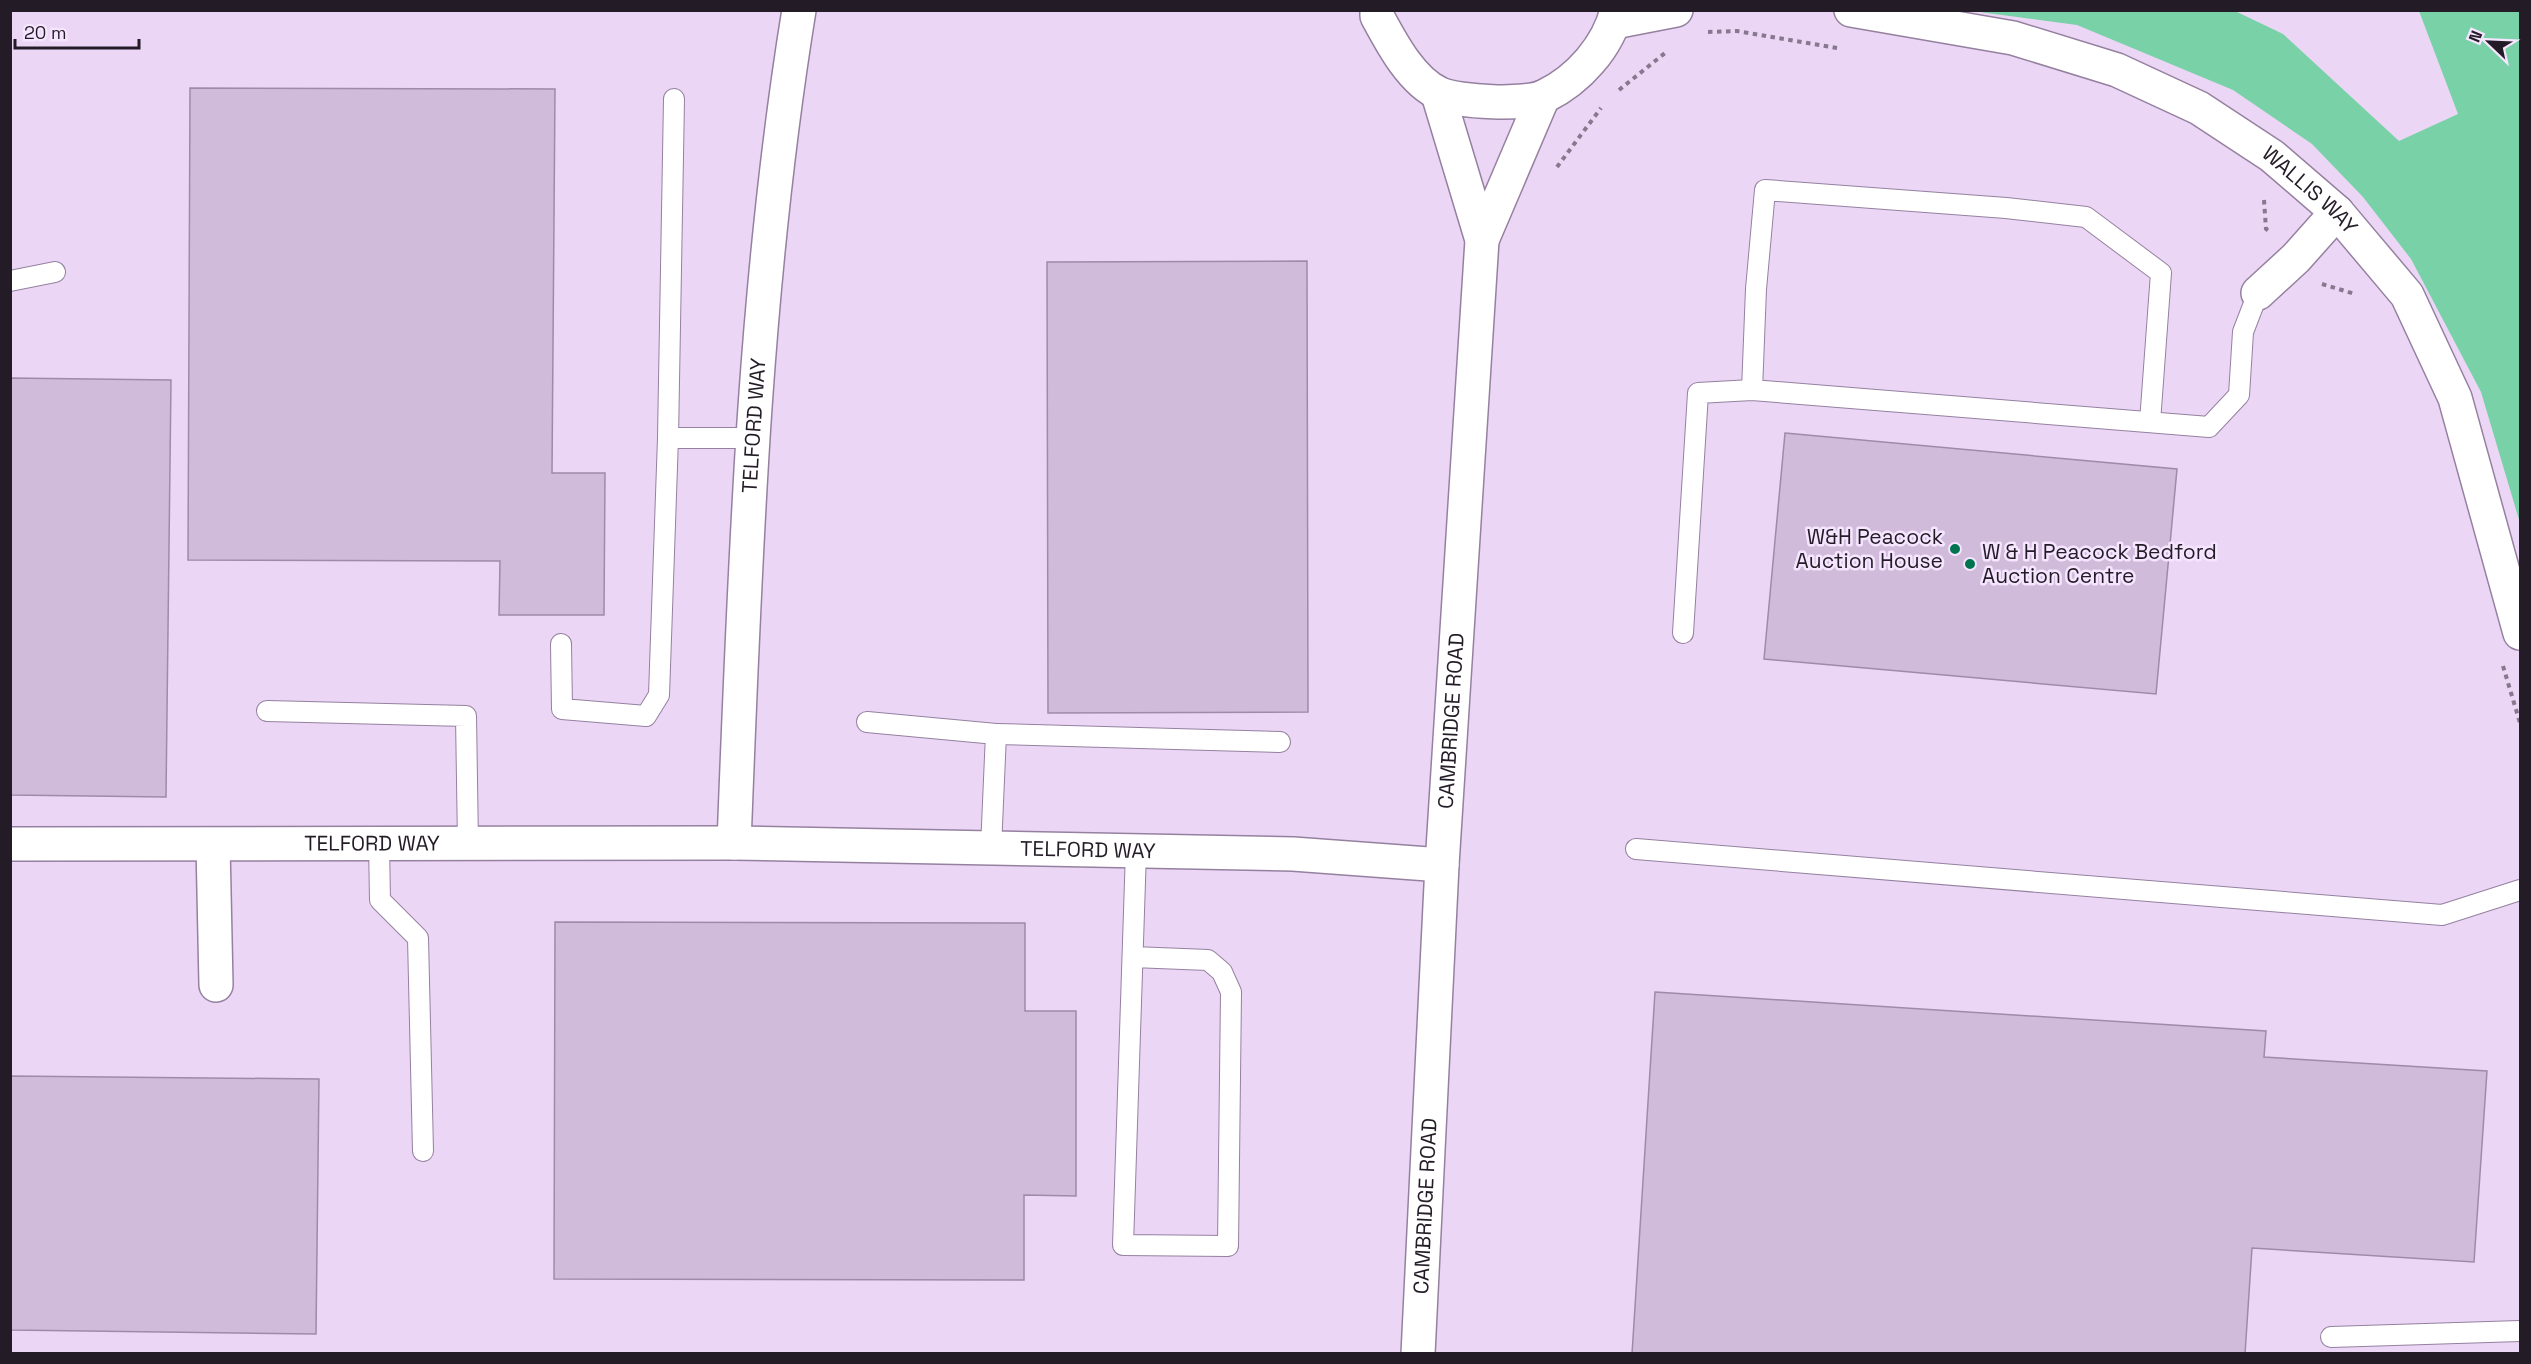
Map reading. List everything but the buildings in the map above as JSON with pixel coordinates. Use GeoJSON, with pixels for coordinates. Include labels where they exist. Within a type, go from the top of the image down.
{"type":"FeatureCollection","features":[{"type":"Feature","properties":{"kind":"street","name":"TELFORD WAY"},"geometry":{"type":"LineString","coordinates":[[734,843],[757,362],[783,106],[799,10]]}},
{"type":"Feature","properties":{"kind":"street"},"geometry":{"type":"LineString","coordinates":[[1371,12],[1404,64],[1438,93],[1472,102],[1543,97],[1586,67],[1615,16],[1676,10]]}},
{"type":"Feature","properties":{"kind":"street","name":"WALLIS WAY"},"geometry":{"type":"LineString","coordinates":[[1851,10],[2013,38],[2117,70],[2199,108],[2272,156],[2337,212],[2407,295],[2455,398],[2520,633]]}},
{"type":"Feature","properties":{"kind":"street","name":"CAMBRIDGE ROAD"},"geometry":{"type":"LineString","coordinates":[[1418,1353],[1442,865],[1482,240],[1438,93]]}},
{"type":"Feature","properties":{"kind":"street"},"geometry":{"type":"LineString","coordinates":[[1482,240],[1543,97]]}},
{"type":"Feature","properties":{"kind":"street"},"geometry":{"type":"LineString","coordinates":[[2258,293],[2296,258],[2337,212]]}},
{"type":"Feature","properties":{"kind":"street","name":"TELFORD WAY"},"geometry":{"type":"LineString","coordinates":[[10,844],[734,843],[1293,854],[1442,865]]}},
{"type":"Feature","properties":{"kind":"street"},"geometry":{"type":"LineString","coordinates":[[213,845],[216,985]]}},
{"type":"Feature","properties":{"kind":"lane"},"geometry":{"type":"LineString","coordinates":[[561,644],[562,709],[646,716],[659,695],[668,438],[674,99]]}},
{"type":"Feature","properties":{"kind":"lane"},"geometry":{"type":"LineString","coordinates":[[1752,390],[1756,290],[1765,190],[2006,208],[2086,218],[2161,273],[2150,422]]}},
{"type":"Feature","properties":{"kind":"lane"},"geometry":{"type":"LineString","coordinates":[[10,281],[55,272]]}},
{"type":"Feature","properties":{"kind":"lane"},"geometry":{"type":"LineString","coordinates":[[1683,633],[1698,393],[1752,390],[2210,427],[2239,395],[2243,332],[2258,293]]}},
{"type":"Feature","properties":{"kind":"lane"},"geometry":{"type":"LineString","coordinates":[[668,438],[753,438]]}},
{"type":"Feature","properties":{"kind":"lane"},"geometry":{"type":"LineString","coordinates":[[267,711],[466,716],[468,844]]}},
{"type":"Feature","properties":{"kind":"lane"},"geometry":{"type":"LineString","coordinates":[[867,722],[996,734],[1280,742]]}},
{"type":"Feature","properties":{"kind":"lane"},"geometry":{"type":"LineString","coordinates":[[991,848],[996,734]]}},
{"type":"Feature","properties":{"kind":"lane"},"geometry":{"type":"LineString","coordinates":[[379,844],[380,900],[418,938],[423,1151]]}},
{"type":"Feature","properties":{"kind":"lane"},"geometry":{"type":"LineString","coordinates":[[1636,849],[2442,915],[2520,891]]}},
{"type":"Feature","properties":{"kind":"lane"},"geometry":{"type":"LineString","coordinates":[[1132,957],[1208,960],[1222,972],[1231,992],[1228,1246],[1123,1245],[1132,957],[1136,851]]}},
{"type":"Feature","properties":{"kind":"lane"},"geometry":{"type":"LineString","coordinates":[[2331,1337],[2520,1331]]}},
{"type":"Feature","properties":{"kind":"path"},"geometry":{"type":"LineString","coordinates":[[1705,33],[1716,30],[1737,31],[1843,49]]}},
{"type":"Feature","properties":{"kind":"path"},"geometry":{"type":"LineString","coordinates":[[1616,93],[1674,46]]}},
{"type":"Feature","properties":{"kind":"path"},"geometry":{"type":"LineString","coordinates":[[1556,170],[1594,114],[1609,100]]}},
{"type":"Feature","properties":{"kind":"path"},"geometry":{"type":"LineString","coordinates":[[2263,196],[2266,229]]}},
{"type":"Feature","properties":{"kind":"green space"},"geometry":{"type":"Polygon","coordinates":[[[1972,11],[2235,11],[2283,34],[2399,141],[2458,114],[2419,11],[2520,11],[2520,523],[2481,392],[2411,259],[2363,197],[2312,144],[2233,90],[2077,25],[1972,11]]]}},
{"type":"Feature","properties":{"kind":"place","name":"W&H Peacock Auction House"},"geometry":{"type":"Point","coordinates":[1955,549]}},
{"type":"Feature","properties":{"kind":"place","name":"W & H Peacock Bedford Auction Centre"},"geometry":{"type":"Point","coordinates":[1970,564]}}]}
